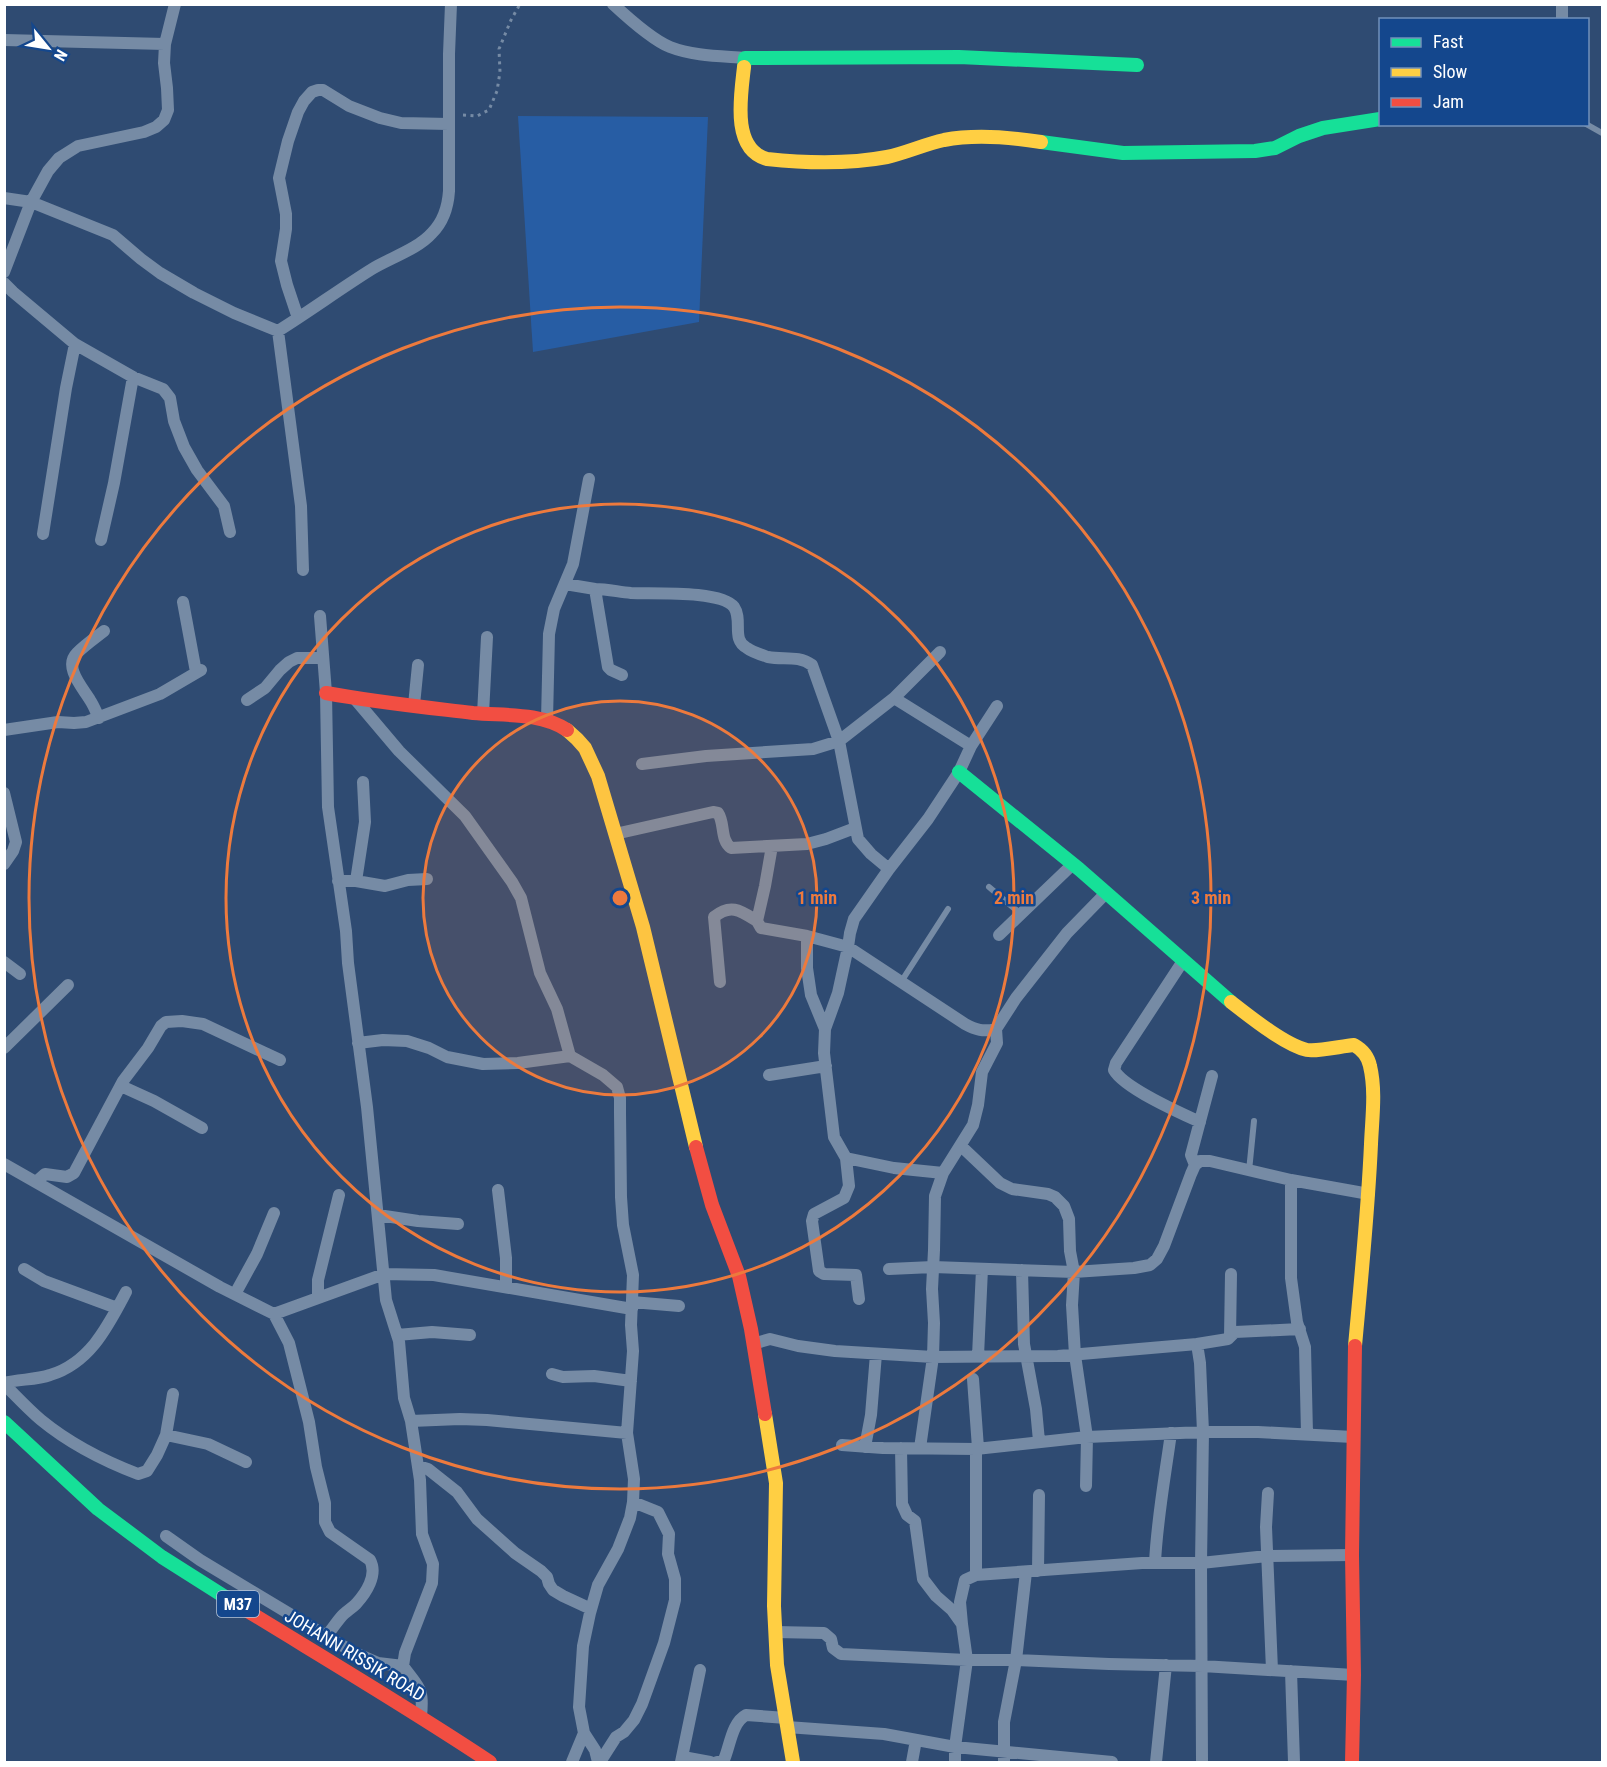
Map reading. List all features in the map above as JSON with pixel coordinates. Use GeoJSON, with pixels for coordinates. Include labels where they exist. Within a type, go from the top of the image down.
{"type":"FeatureCollection","features":[{"type":"Feature","properties":{"kind":"street"},"geometry":{"type":"LineString","coordinates":[[4,272],[31,202],[58,158],[78,146],[144,132],[156,127],[164,120],[168,110],[164,63],[165,44],[175,4]]}},
{"type":"Feature","properties":{"kind":"street"},"geometry":{"type":"LineString","coordinates":[[278,331],[373,269],[420,243],[432,234],[441,222],[448,200],[449,54],[452,4]]}},
{"type":"Feature","properties":{"kind":"street"},"geometry":{"type":"LineString","coordinates":[[613,4],[634,23],[668,46],[694,54],[744,58],[958,57],[1137,65]]}},
{"type":"Feature","properties":{"kind":"street"},"geometry":{"type":"LineString","coordinates":[[4,40],[165,44]]}},
{"type":"Feature","properties":{"kind":"street"},"geometry":{"type":"LineString","coordinates":[[744,58],[740,119],[743,134],[751,149],[759,157],[768,161],[886,157],[946,140],[981,138],[1032,140],[1124,153],[1255,151],[1275,148],[1299,136],[1323,128],[1379,119]]}},
{"type":"Feature","properties":{"kind":"street"},"geometry":{"type":"LineString","coordinates":[[298,318],[281,261],[286,214],[279,178],[288,141],[304,101],[312,92],[323,90],[349,106],[401,123],[449,119]]}},
{"type":"Feature","properties":{"kind":"street"},"geometry":{"type":"LineString","coordinates":[[4,198],[31,202],[71,216],[113,235],[160,273],[194,293],[278,331]]}},
{"type":"Feature","properties":{"kind":"street"},"geometry":{"type":"LineString","coordinates":[[4,283],[75,344],[133,377],[163,389],[170,398],[174,421],[183,447],[224,506],[230,532]]}},
{"type":"Feature","properties":{"kind":"street"},"geometry":{"type":"LineString","coordinates":[[278,331],[301,506],[303,570]]}},
{"type":"Feature","properties":{"kind":"street"},"geometry":{"type":"LineString","coordinates":[[44,534],[75,344]]}},
{"type":"Feature","properties":{"kind":"street"},"geometry":{"type":"LineString","coordinates":[[101,540],[133,377]]}},
{"type":"Feature","properties":{"kind":"street"},"geometry":{"type":"LineString","coordinates":[[547,720],[549,634],[554,609],[573,564],[589,479]]}},
{"type":"Feature","properties":{"kind":"street"},"geometry":{"type":"LineString","coordinates":[[565,584],[628,593],[683,594],[726,600],[736,610],[739,641],[745,648],[767,657],[805,660],[812,665],[839,741],[858,839],[889,869]]}},
{"type":"Feature","properties":{"kind":"street"},"geometry":{"type":"LineString","coordinates":[[595,589],[608,667],[622,675]]}},
{"type":"Feature","properties":{"kind":"street"},"geometry":{"type":"LineString","coordinates":[[4,730],[58,722],[86,722],[160,694],[198,671],[183,602]]}},
{"type":"Feature","properties":{"kind":"street"},"geometry":{"type":"LineString","coordinates":[[320,616],[326,693],[328,807],[346,931],[348,963],[367,1107],[386,1300],[398,1335],[404,1398],[411,1421],[420,1480],[422,1534],[434,1572],[427,1597],[405,1653],[403,1666]]}},
{"type":"Feature","properties":{"kind":"street"},"geometry":{"type":"LineString","coordinates":[[99,718],[90,699],[77,682],[73,660],[76,653],[104,631]]}},
{"type":"Feature","properties":{"kind":"street"},"geometry":{"type":"LineString","coordinates":[[483,714],[487,637]]}},
{"type":"Feature","properties":{"kind":"street"},"geometry":{"type":"LineString","coordinates":[[642,764],[706,756],[813,749],[839,741],[894,698],[940,652]]}},
{"type":"Feature","properties":{"kind":"street"},"geometry":{"type":"LineString","coordinates":[[247,700],[265,688],[289,662],[297,658],[324,658]]}},
{"type":"Feature","properties":{"kind":"street"},"geometry":{"type":"LineString","coordinates":[[414,705],[418,665]]}},
{"type":"Feature","properties":{"kind":"street"},"geometry":{"type":"LineString","coordinates":[[326,693],[355,699],[483,714],[534,717],[547,720],[572,734],[589,752],[643,927],[694,1141],[712,1204],[739,1276],[753,1344],[776,1483],[774,1606],[777,1665],[793,1762]]}},
{"type":"Feature","properties":{"kind":"street"},"geometry":{"type":"LineString","coordinates":[[894,698],[971,746]]}},
{"type":"Feature","properties":{"kind":"street"},"geometry":{"type":"LineString","coordinates":[[355,699],[399,751],[465,816],[512,882],[521,898],[540,973],[557,1010],[570,1056]]}},
{"type":"Feature","properties":{"kind":"street"},"geometry":{"type":"LineString","coordinates":[[859,1299],[856,1275],[820,1272],[812,1221],[814,1214],[840,1202],[849,1186],[846,1158],[834,1137],[824,1053],[825,1029],[838,993],[854,919],[960,772],[971,746],[997,706]]}},
{"type":"Feature","properties":{"kind":"street"},"geometry":{"type":"LineString","coordinates":[[960,772],[1073,864],[1257,1023],[1308,1050],[1354,1045],[1365,1051],[1374,1100],[1369,1194],[1355,1352],[1352,1762]]}},
{"type":"Feature","properties":{"kind":"street"},"geometry":{"type":"LineString","coordinates":[[356,881],[365,822],[363,782]]}},
{"type":"Feature","properties":{"kind":"street"},"geometry":{"type":"LineString","coordinates":[[4,793],[16,842],[14,851],[4,864]]}},
{"type":"Feature","properties":{"kind":"street"},"geometry":{"type":"LineString","coordinates":[[615,834],[713,812],[718,813],[721,817],[726,843],[731,848],[807,844],[855,828]]}},
{"type":"Feature","properties":{"kind":"street"},"geometry":{"type":"LineString","coordinates":[[757,921],[772,846]]}},
{"type":"Feature","properties":{"kind":"street"},"geometry":{"type":"LineString","coordinates":[[999,935],[1073,864]]}},
{"type":"Feature","properties":{"kind":"street"},"geometry":{"type":"LineString","coordinates":[[338,881],[356,881],[385,886],[408,880],[427,879]]}},
{"type":"Feature","properties":{"kind":"street"},"geometry":{"type":"LineString","coordinates":[[920,1448],[933,1357],[932,1289],[935,1196],[943,1173],[973,1125],[982,1072],[997,1043],[996,1029],[1016,998],[1067,933],[1106,892]]}},
{"type":"Feature","properties":{"kind":"street"},"geometry":{"type":"LineString","coordinates":[[720,982],[714,917],[716,914],[733,909],[740,910],[757,921],[761,928],[807,936],[848,947],[964,1024],[978,1031],[996,1029]]}},
{"type":"Feature","properties":{"kind":"street"},"geometry":{"type":"LineString","coordinates":[[807,936],[807,968],[811,994],[825,1029]]}},
{"type":"Feature","properties":{"kind":"street"},"geometry":{"type":"LineString","coordinates":[[1183,961],[1116,1063],[1114,1070],[1127,1083],[1172,1110],[1200,1122]]}},
{"type":"Feature","properties":{"kind":"street"},"geometry":{"type":"LineString","coordinates":[[4,962],[20,974]]}},
{"type":"Feature","properties":{"kind":"street"},"geometry":{"type":"LineString","coordinates":[[4,1048],[68,985]]}},
{"type":"Feature","properties":{"kind":"street"},"geometry":{"type":"LineString","coordinates":[[36,1182],[45,1174],[67,1177],[74,1173],[121,1086],[166,1022],[182,1021],[203,1024],[280,1060]]}},
{"type":"Feature","properties":{"kind":"street"},"geometry":{"type":"LineString","coordinates":[[358,1043],[383,1040],[407,1041],[447,1057],[483,1064],[518,1063],[570,1056],[603,1075],[617,1087],[620,1098],[623,1225],[633,1275],[631,1325],[633,1351],[627,1434],[633,1464],[633,1502],[624,1533],[598,1585],[584,1646],[579,1707],[584,1733],[599,1762]]}},
{"type":"Feature","properties":{"kind":"street"},"geometry":{"type":"LineString","coordinates":[[768,1075],[826,1066]]}},
{"type":"Feature","properties":{"kind":"street"},"geometry":{"type":"LineString","coordinates":[[1195,1165],[1191,1155],[1212,1076]]}},
{"type":"Feature","properties":{"kind":"street"},"geometry":{"type":"LineString","coordinates":[[121,1086],[162,1105],[202,1128]]}},
{"type":"Feature","properties":{"kind":"street"},"geometry":{"type":"LineString","coordinates":[[961,1146],[1000,1183],[1012,1189],[1055,1197],[1064,1206],[1069,1219],[1070,1251],[1074,1272],[1072,1305],[1075,1355],[1087,1437],[1086,1486]]}},
{"type":"Feature","properties":{"kind":"street"},"geometry":{"type":"LineString","coordinates":[[846,1158],[894,1168],[943,1173]]}},
{"type":"Feature","properties":{"kind":"street"},"geometry":{"type":"LineString","coordinates":[[889,1269],[933,1267],[1074,1272],[1150,1265],[1157,1259],[1164,1246],[1195,1165],[1200,1161],[1210,1161],[1292,1180],[1369,1194]]}},
{"type":"Feature","properties":{"kind":"street"},"geometry":{"type":"LineString","coordinates":[[4,1164],[274,1314],[289,1343],[309,1422],[316,1467],[325,1503],[325,1522],[330,1532],[370,1560],[373,1565],[371,1581],[358,1601],[343,1614],[326,1637]]}},
{"type":"Feature","properties":{"kind":"street"},"geometry":{"type":"LineString","coordinates":[[1292,1180],[1292,1278],[1296,1315],[1305,1347],[1307,1434]]}},
{"type":"Feature","properties":{"kind":"street"},"geometry":{"type":"LineString","coordinates":[[498,1190],[506,1258],[506,1287]]}},
{"type":"Feature","properties":{"kind":"street"},"geometry":{"type":"LineString","coordinates":[[318,1297],[318,1280],[339,1195]]}},
{"type":"Feature","properties":{"kind":"street"},"geometry":{"type":"LineString","coordinates":[[235,1294],[257,1254],[274,1213]]}},
{"type":"Feature","properties":{"kind":"street"},"geometry":{"type":"LineString","coordinates":[[378,1215],[458,1224]]}},
{"type":"Feature","properties":{"kind":"street"},"geometry":{"type":"LineString","coordinates":[[24,1269],[44,1281],[117,1308]]}},
{"type":"Feature","properties":{"kind":"street"},"geometry":{"type":"LineString","coordinates":[[978,1356],[982,1269]]}},
{"type":"Feature","properties":{"kind":"street"},"geometry":{"type":"LineString","coordinates":[[1022,1270],[1023,1344],[1036,1409],[1039,1441]]}},
{"type":"Feature","properties":{"kind":"street"},"geometry":{"type":"LineString","coordinates":[[274,1314],[384,1274],[434,1275],[632,1306],[679,1306]]}},
{"type":"Feature","properties":{"kind":"street"},"geometry":{"type":"LineString","coordinates":[[1230,1337],[1231,1274]]}},
{"type":"Feature","properties":{"kind":"street"},"geometry":{"type":"LineString","coordinates":[[4,1383],[49,1376],[67,1369],[91,1349],[102,1335],[126,1292]]}},
{"type":"Feature","properties":{"kind":"street"},"geometry":{"type":"LineString","coordinates":[[753,1344],[770,1339],[798,1346],[933,1357],[1075,1355],[1222,1341],[1235,1332],[1300,1329]]}},
{"type":"Feature","properties":{"kind":"street"},"geometry":{"type":"LineString","coordinates":[[398,1335],[432,1332],[470,1335]]}},
{"type":"Feature","properties":{"kind":"street"},"geometry":{"type":"LineString","coordinates":[[1197,1344],[1203,1432],[1202,1762]]}},
{"type":"Feature","properties":{"kind":"street"},"geometry":{"type":"LineString","coordinates":[[865,1447],[871,1415],[876,1354]]}},
{"type":"Feature","properties":{"kind":"street"},"geometry":{"type":"LineString","coordinates":[[552,1374],[563,1377],[594,1376],[631,1381]]}},
{"type":"Feature","properties":{"kind":"street"},"geometry":{"type":"LineString","coordinates":[[973,1379],[977,1448],[976,1575]]}},
{"type":"Feature","properties":{"kind":"street"},"geometry":{"type":"LineString","coordinates":[[4,1383],[40,1420],[71,1441],[113,1464],[138,1474],[147,1471],[166,1435],[173,1394]]}},
{"type":"Feature","properties":{"kind":"street"},"geometry":{"type":"LineString","coordinates":[[411,1421],[488,1420],[627,1434]]}},
{"type":"Feature","properties":{"kind":"street","name":"JOHANN RISSIK ROAD"},"geometry":{"type":"LineString","coordinates":[[4,1422],[98,1509],[162,1557],[365,1684],[421,1716],[490,1762]]}},
{"type":"Feature","properties":{"kind":"street"},"geometry":{"type":"LineString","coordinates":[[842,1445],[977,1448],[1087,1437],[1203,1432],[1258,1432],[1353,1437]]}},
{"type":"Feature","properties":{"kind":"street"},"geometry":{"type":"LineString","coordinates":[[1155,1563],[1157,1527],[1171,1434]]}},
{"type":"Feature","properties":{"kind":"street"},"geometry":{"type":"LineString","coordinates":[[166,1435],[208,1444],[246,1462]]}},
{"type":"Feature","properties":{"kind":"street"},"geometry":{"type":"LineString","coordinates":[[902,1448],[902,1504],[908,1515],[915,1521],[923,1580],[962,1624]]}},
{"type":"Feature","properties":{"kind":"street"},"geometry":{"type":"LineString","coordinates":[[418,1466],[428,1469],[448,1483],[477,1520],[495,1537],[547,1577],[553,1590],[591,1609]]}},
{"type":"Feature","properties":{"kind":"street"},"geometry":{"type":"LineString","coordinates":[[1268,1493],[1266,1527],[1272,1670]]}},
{"type":"Feature","properties":{"kind":"street"},"geometry":{"type":"LineString","coordinates":[[1004,1757],[1004,1722],[1032,1571],[1039,1495]]}},
{"type":"Feature","properties":{"kind":"street"},"geometry":{"type":"LineString","coordinates":[[599,1762],[616,1737],[624,1732],[634,1720],[642,1704],[660,1654],[675,1600],[675,1579],[668,1554],[669,1534],[658,1512],[633,1502]]}},
{"type":"Feature","properties":{"kind":"street"},"geometry":{"type":"LineString","coordinates":[[166,1536],[200,1560],[326,1637],[378,1663],[403,1666],[420,1687],[423,1698],[421,1716]]}},
{"type":"Feature","properties":{"kind":"street"},"geometry":{"type":"LineString","coordinates":[[955,1762],[967,1660],[962,1624],[961,1592],[965,1581],[976,1575],[1155,1563],[1201,1563],[1267,1556],[1352,1555]]}},
{"type":"Feature","properties":{"kind":"street"},"geometry":{"type":"LineString","coordinates":[[775,1632],[824,1633],[831,1639],[833,1648],[841,1654],[967,1660],[1202,1666],[1354,1675]]}},
{"type":"Feature","properties":{"kind":"street"},"geometry":{"type":"LineString","coordinates":[[1156,1762],[1166,1665]]}},
{"type":"Feature","properties":{"kind":"street"},"geometry":{"type":"LineString","coordinates":[[700,1670],[682,1760],[710,1762]]}},
{"type":"Feature","properties":{"kind":"street"},"geometry":{"type":"LineString","coordinates":[[1291,1671],[1294,1762]]}},
{"type":"Feature","properties":{"kind":"street"},"geometry":{"type":"LineString","coordinates":[[717,1762],[723,1762],[736,1724],[746,1715],[786,1723],[884,1734],[1004,1757],[1112,1762]]}},
{"type":"Feature","properties":{"kind":"street"},"geometry":{"type":"LineString","coordinates":[[572,1762],[584,1733]]}},
{"type":"Feature","properties":{"kind":"street"},"geometry":{"type":"LineString","coordinates":[[912,1762],[916,1740]]}},
{"type":"Feature","properties":{"kind":"lane"},"geometry":{"type":"LineString","coordinates":[[989,887],[1021,914]]}},
{"type":"Feature","properties":{"kind":"lane"},"geometry":{"type":"LineString","coordinates":[[901,982],[948,909]]}},
{"type":"Feature","properties":{"kind":"lane"},"geometry":{"type":"LineString","coordinates":[[1249,1171],[1254,1121]]}},
{"type":"Feature","properties":{"kind":"path"},"geometry":{"type":"LineString","coordinates":[[449,119],[477,116],[489,110],[500,72],[499,49],[520,4]]}},
{"type":"Feature","properties":{"kind":"shaded area"},"geometry":{"type":"Polygon","coordinates":[[[518,116],[708,117],[699,322],[533,352],[518,116]]]}},
{"type":"Feature","properties":{"kind":"traffic: fast"},"geometry":{"type":"LineString","coordinates":[[744,67],[745,58],[959,57],[1137,65]]}},
{"type":"Feature","properties":{"kind":"traffic: fast"},"geometry":{"type":"LineString","coordinates":[[1041,142],[1123,153],[1255,151],[1275,148],[1299,136],[1323,128],[1379,119]]}},
{"type":"Feature","properties":{"kind":"traffic: fast"},"geometry":{"type":"LineString","coordinates":[[959,772],[1079,869],[1231,1002]]}},
{"type":"Feature","properties":{"kind":"traffic: fast"},"geometry":{"type":"LineString","coordinates":[[4,1422],[98,1509],[162,1557],[233,1602]]}},
{"type":"Feature","properties":{"kind":"traffic: slow"},"geometry":{"type":"LineString","coordinates":[[744,67],[740,106],[743,133],[748,144],[756,153],[767,159],[858,161],[894,155],[944,140],[968,137],[1041,142]]}},
{"type":"Feature","properties":{"kind":"traffic: slow"},"geometry":{"type":"LineString","coordinates":[[567,730],[585,748],[598,776],[643,927],[696,1147]]}},
{"type":"Feature","properties":{"kind":"traffic: slow"},"geometry":{"type":"LineString","coordinates":[[1231,1002],[1267,1029],[1298,1047],[1317,1050],[1354,1045],[1365,1054],[1369,1062],[1373,1085],[1373,1115],[1355,1346]]}},
{"type":"Feature","properties":{"kind":"traffic: slow"},"geometry":{"type":"LineString","coordinates":[[765,1414],[776,1483],[774,1606],[777,1665],[793,1762]]}},
{"type":"Feature","properties":{"kind":"traffic: jam"},"geometry":{"type":"LineString","coordinates":[[326,693],[436,709],[533,718],[545,720],[567,730]]}},
{"type":"Feature","properties":{"kind":"traffic: jam"},"geometry":{"type":"LineString","coordinates":[[696,1147],[712,1205],[739,1276],[751,1329],[765,1414]]}},
{"type":"Feature","properties":{"kind":"traffic: jam"},"geometry":{"type":"LineString","coordinates":[[1352,1762],[1355,1346]]}},
{"type":"Feature","properties":{"kind":"traffic: jam"},"geometry":{"type":"LineString","coordinates":[[233,1602],[490,1762]]}}]}
